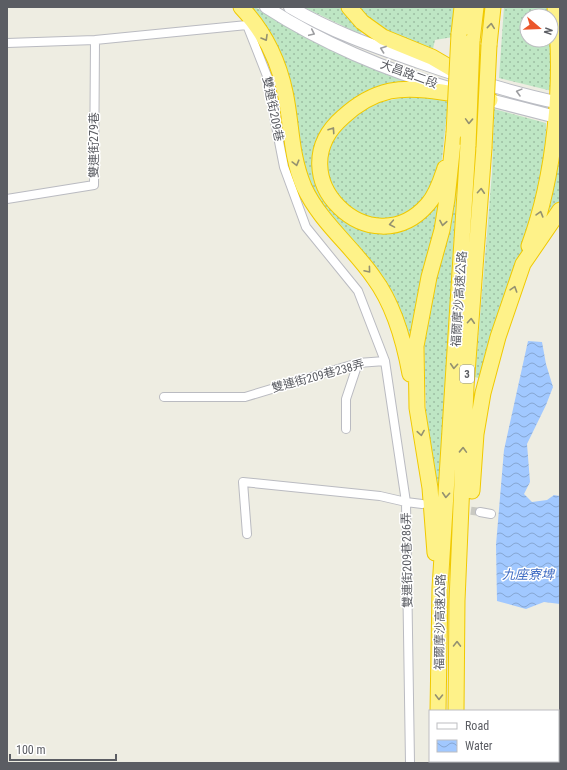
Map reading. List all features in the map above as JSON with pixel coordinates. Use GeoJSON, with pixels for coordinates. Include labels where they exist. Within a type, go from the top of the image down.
{"type":"FeatureCollection","features":[{"type":"Feature","properties":{"kind":"highway"},"geometry":{"type":"LineString","coordinates":[[241,7],[259,28],[277,61],[285,92],[290,134],[296,161],[305,188],[320,214],[375,278],[395,318],[408,361],[417,408],[430,488],[434,546],[440,588]]}},
{"type":"Feature","properties":{"kind":"highway"},"geometry":{"type":"LineString","coordinates":[[349,7],[362,22],[383,37],[432,57],[472,80]]}},
{"type":"Feature","properties":{"kind":"highway"},"geometry":{"type":"LineString","coordinates":[[417,408],[416,346],[427,285],[442,230],[447,199],[465,37],[462,7]]}},
{"type":"Feature","properties":{"kind":"highway","name":"福爾摩沙高速公路"},"geometry":{"type":"LineString","coordinates":[[438,710],[440,588],[468,145],[465,37],[476,7]]}},
{"type":"Feature","properties":{"kind":"highway","name":"福爾摩沙高速公路"},"geometry":{"type":"LineString","coordinates":[[456,710],[457,601],[466,387],[484,148],[489,45],[493,7]]}},
{"type":"Feature","properties":{"kind":"highway"},"geometry":{"type":"LineString","coordinates":[[457,601],[471,497],[476,434],[483,393],[498,337],[545,193],[557,118],[558,102],[559,49],[555,7]]}},
{"type":"Feature","properties":{"kind":"highway"},"geometry":{"type":"LineString","coordinates":[[453,138],[438,188],[429,204],[414,217],[396,224],[372,225],[348,216],[332,200],[321,178],[320,163],[322,150],[330,130],[359,104],[377,95],[402,90],[422,90],[490,100]]}},
{"type":"Feature","properties":{"kind":"highway"},"geometry":{"type":"LineString","coordinates":[[523,264],[560,210]]}},
{"type":"Feature","properties":{"kind":"main road","name":"大昌路二段"},"geometry":{"type":"LineString","coordinates":[[266,7],[302,28],[380,64],[440,86],[557,118]]}},
{"type":"Feature","properties":{"kind":"main road","name":"大昌路二段"},"geometry":{"type":"LineString","coordinates":[[290,7],[337,32],[472,80],[558,102]]}},
{"type":"Feature","properties":{"kind":"street","name":"雙連街209巷"},"geometry":{"type":"LineString","coordinates":[[7,43],[95,40],[247,25],[269,81],[284,167],[306,227],[358,291],[385,361]]}},
{"type":"Feature","properties":{"kind":"street","name":"雙連街279巷"},"geometry":{"type":"LineString","coordinates":[[7,199],[94,186],[95,40]]}},
{"type":"Feature","properties":{"kind":"street","name":"雙連街209巷238弄"},"geometry":{"type":"LineString","coordinates":[[164,397],[245,397],[358,363],[385,361]]}},
{"type":"Feature","properties":{"kind":"street"},"geometry":{"type":"LineString","coordinates":[[385,361],[406,502],[422,504]]}},
{"type":"Feature","properties":{"kind":"street"},"geometry":{"type":"LineString","coordinates":[[346,429],[346,399],[358,363]]}},
{"type":"Feature","properties":{"kind":"street","name":"雙連街209巷286弄"},"geometry":{"type":"LineString","coordinates":[[247,534],[243,482],[380,496],[406,502],[410,763]]}},
{"type":"Feature","properties":{"kind":"street"},"geometry":{"type":"LineString","coordinates":[[480,512],[491,514]]}},
{"type":"Feature","properties":{"kind":"green space"},"geometry":{"type":"Polygon","coordinates":[[[245,7],[255,7],[285,25],[423,86],[350,103],[334,117],[324,131],[326,202],[347,221],[374,230],[441,195],[412,345],[350,240],[308,185],[300,152],[294,106],[245,7]]]}},
{"type":"Feature","properties":{"kind":"green space"},"geometry":{"type":"Polygon","coordinates":[[[303,7],[342,7],[350,20],[363,31],[360,34],[303,7]]]}},
{"type":"Feature","properties":{"kind":"green space"},"geometry":{"type":"Polygon","coordinates":[[[356,7],[454,7],[453,37],[435,40],[432,53],[375,26],[356,7]]]}},
{"type":"Feature","properties":{"kind":"green space"},"geometry":{"type":"Polygon","coordinates":[[[504,7],[550,7],[519,8],[519,48],[551,48],[552,91],[499,78],[504,7]]]}},
{"type":"Feature","properties":{"kind":"green space"},"geometry":{"type":"Polygon","coordinates":[[[411,96],[434,97],[448,102],[442,159],[436,181],[425,200],[413,212],[382,221],[364,218],[338,199],[325,168],[328,150],[341,125],[375,103],[411,96]]]}},
{"type":"Feature","properties":{"kind":"green space"},"geometry":{"type":"Polygon","coordinates":[[[494,109],[546,123],[545,154],[533,219],[524,252],[514,286],[481,379],[475,377],[492,173],[494,109]]]}},
{"type":"Feature","properties":{"kind":"green space"},"geometry":{"type":"Polygon","coordinates":[[[560,127],[560,201],[547,219],[542,219],[560,127]]]}},
{"type":"Feature","properties":{"kind":"green space"},"geometry":{"type":"Polygon","coordinates":[[[457,184],[438,502],[426,412],[424,337],[457,184]]]}},
{"type":"Feature","properties":{"kind":"water","name":"九座寮埤"},"geometry":{"type":"Polygon","coordinates":[[[528,341],[542,342],[546,364],[553,387],[527,444],[530,482],[524,494],[532,502],[547,500],[554,495],[560,496],[560,604],[544,602],[526,609],[497,601],[496,545],[504,450],[528,341]]]}},
{"type":"Feature","properties":{"kind":"tunnel"},"geometry":{"type":"LineString","coordinates":[[459,509],[480,512]]}}]}
